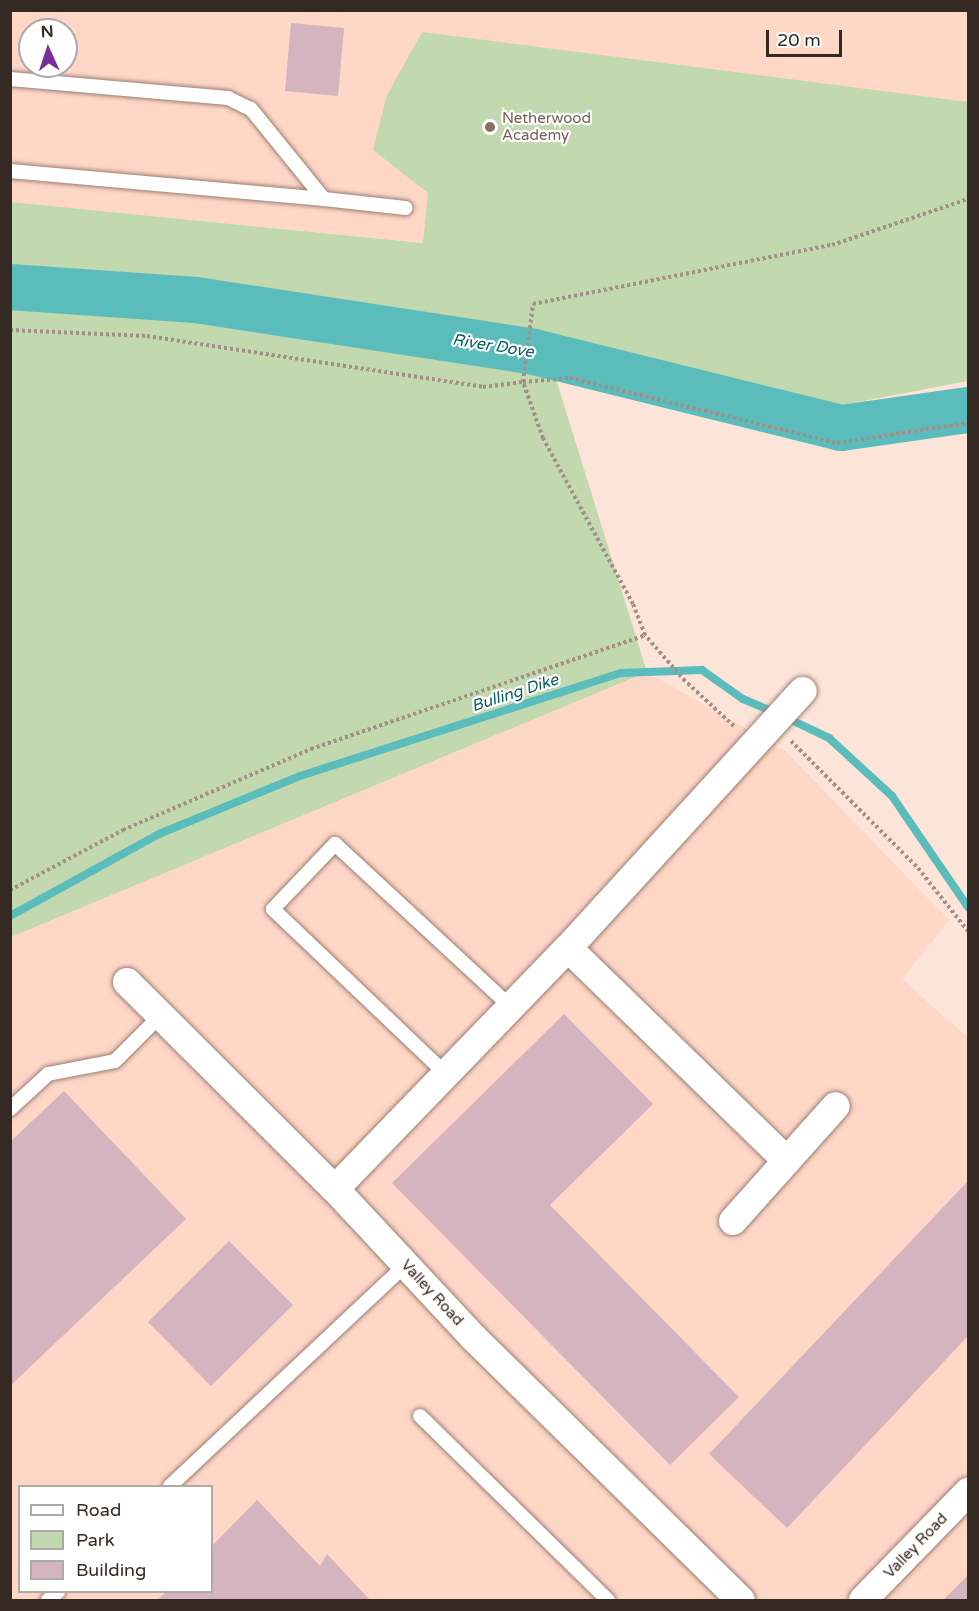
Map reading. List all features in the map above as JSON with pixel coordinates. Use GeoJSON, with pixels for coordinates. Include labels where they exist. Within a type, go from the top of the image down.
{"type":"FeatureCollection","features":[{"type":"Feature","properties":{"kind":"street"},"geometry":{"type":"LineString","coordinates":[[334,1189],[568,948],[800,694]]}},
{"type":"Feature","properties":{"kind":"street"},"geometry":{"type":"LineString","coordinates":[[568,948],[787,1161]]}},
{"type":"Feature","properties":{"kind":"street","name":"Valley Road"},"geometry":{"type":"LineString","coordinates":[[127,982],[334,1189],[405,1265],[741,1600]]}},
{"type":"Feature","properties":{"kind":"street"},"geometry":{"type":"LineString","coordinates":[[733,1221],[836,1106]]}},
{"type":"Feature","properties":{"kind":"street","name":"Valley Road"},"geometry":{"type":"LineString","coordinates":[[863,1600],[969,1492]]}},
{"type":"Feature","properties":{"kind":"lane"},"geometry":{"type":"LineString","coordinates":[[10,79],[228,98],[251,109],[324,198]]}},
{"type":"Feature","properties":{"kind":"lane"},"geometry":{"type":"LineString","coordinates":[[10,171],[324,198],[406,208]]}},
{"type":"Feature","properties":{"kind":"lane"},"geometry":{"type":"LineString","coordinates":[[446,1074],[273,909],[335,844],[511,1007]]}},
{"type":"Feature","properties":{"kind":"lane"},"geometry":{"type":"LineString","coordinates":[[10,1109],[48,1074],[115,1061],[160,1016]]}},
{"type":"Feature","properties":{"kind":"lane"},"geometry":{"type":"LineString","coordinates":[[171,1485],[405,1265]]}},
{"type":"Feature","properties":{"kind":"lane"},"geometry":{"type":"LineString","coordinates":[[420,1416],[608,1600]]}},
{"type":"Feature","properties":{"kind":"path"},"geometry":{"type":"LineString","coordinates":[[969,199],[832,245],[533,304],[528,320],[524,382],[543,438],[633,604],[645,634],[685,681],[760,740],[789,740],[918,868],[969,931]]}},
{"type":"Feature","properties":{"kind":"path"},"geometry":{"type":"LineString","coordinates":[[10,330],[147,336],[483,387],[570,378],[837,443],[969,423]]}},
{"type":"Feature","properties":{"kind":"path"},"geometry":{"type":"LineString","coordinates":[[10,890],[123,830],[311,749],[645,634]]}},
{"type":"Feature","properties":{"kind":"shaded area","name":"Netherwood Academy"},"geometry":{"type":"Polygon","coordinates":[[[10,11],[968,11],[968,189],[457,246],[11,202],[10,11]]]}},
{"type":"Feature","properties":{"kind":"shaded area"},"geometry":{"type":"Polygon","coordinates":[[[647,672],[785,751],[949,920],[902,979],[968,1038],[968,1600],[11,1600],[11,937],[647,672]]]}},
{"type":"Feature","properties":{"kind":"green space"},"geometry":{"type":"Polygon","coordinates":[[[422,32],[968,102],[968,381],[827,408],[542,334],[647,672],[11,937],[11,202],[423,243],[428,193],[373,150],[387,95],[422,32]]]}},
{"type":"Feature","properties":{"kind":"building"},"geometry":{"type":"Polygon","coordinates":[[[291,23],[344,28],[338,96],[285,91],[291,23]]]}},
{"type":"Feature","properties":{"kind":"building"},"geometry":{"type":"Polygon","coordinates":[[[564,1014],[653,1104],[550,1205],[739,1397],[670,1465],[392,1183],[564,1014]]]}},
{"type":"Feature","properties":{"kind":"building"},"geometry":{"type":"Polygon","coordinates":[[[64,1091],[186,1219],[10,1386],[10,1142],[64,1091]]]}},
{"type":"Feature","properties":{"kind":"building"},"geometry":{"type":"Polygon","coordinates":[[[968,1181],[968,1336],[787,1528],[709,1454],[968,1181]]]}},
{"type":"Feature","properties":{"kind":"building"},"geometry":{"type":"Polygon","coordinates":[[[229,1241],[293,1305],[211,1386],[148,1322],[229,1241]]]}},
{"type":"Feature","properties":{"kind":"building"},"geometry":{"type":"Polygon","coordinates":[[[257,1500],[320,1566],[327,1554],[370,1600],[157,1600],[165,1593],[213,1593],[213,1545],[257,1500]]]}},
{"type":"Feature","properties":{"kind":"building"},"geometry":{"type":"Polygon","coordinates":[[[968,1575],[968,1600],[943,1600],[968,1575]]]}},
{"type":"Feature","properties":{"kind":"waterway","name":"River Dove"},"geometry":{"type":"LineString","coordinates":[[10,287],[196,300],[534,352],[841,428],[968,410]]}},
{"type":"Feature","properties":{"kind":"waterway","name":"Bulling Dike"},"geometry":{"type":"LineString","coordinates":[[10,916],[159,834],[300,776],[621,673],[702,670],[743,699],[776,713]]}},
{"type":"Feature","properties":{"kind":"waterway","name":"Bulling Dike"},"geometry":{"type":"LineString","coordinates":[[787,718],[829,738],[892,796],[968,907]]}},
{"type":"Feature","properties":{"kind":"place","name":"Netherwood Academy"},"geometry":{"type":"Point","coordinates":[490,127]}}]}
